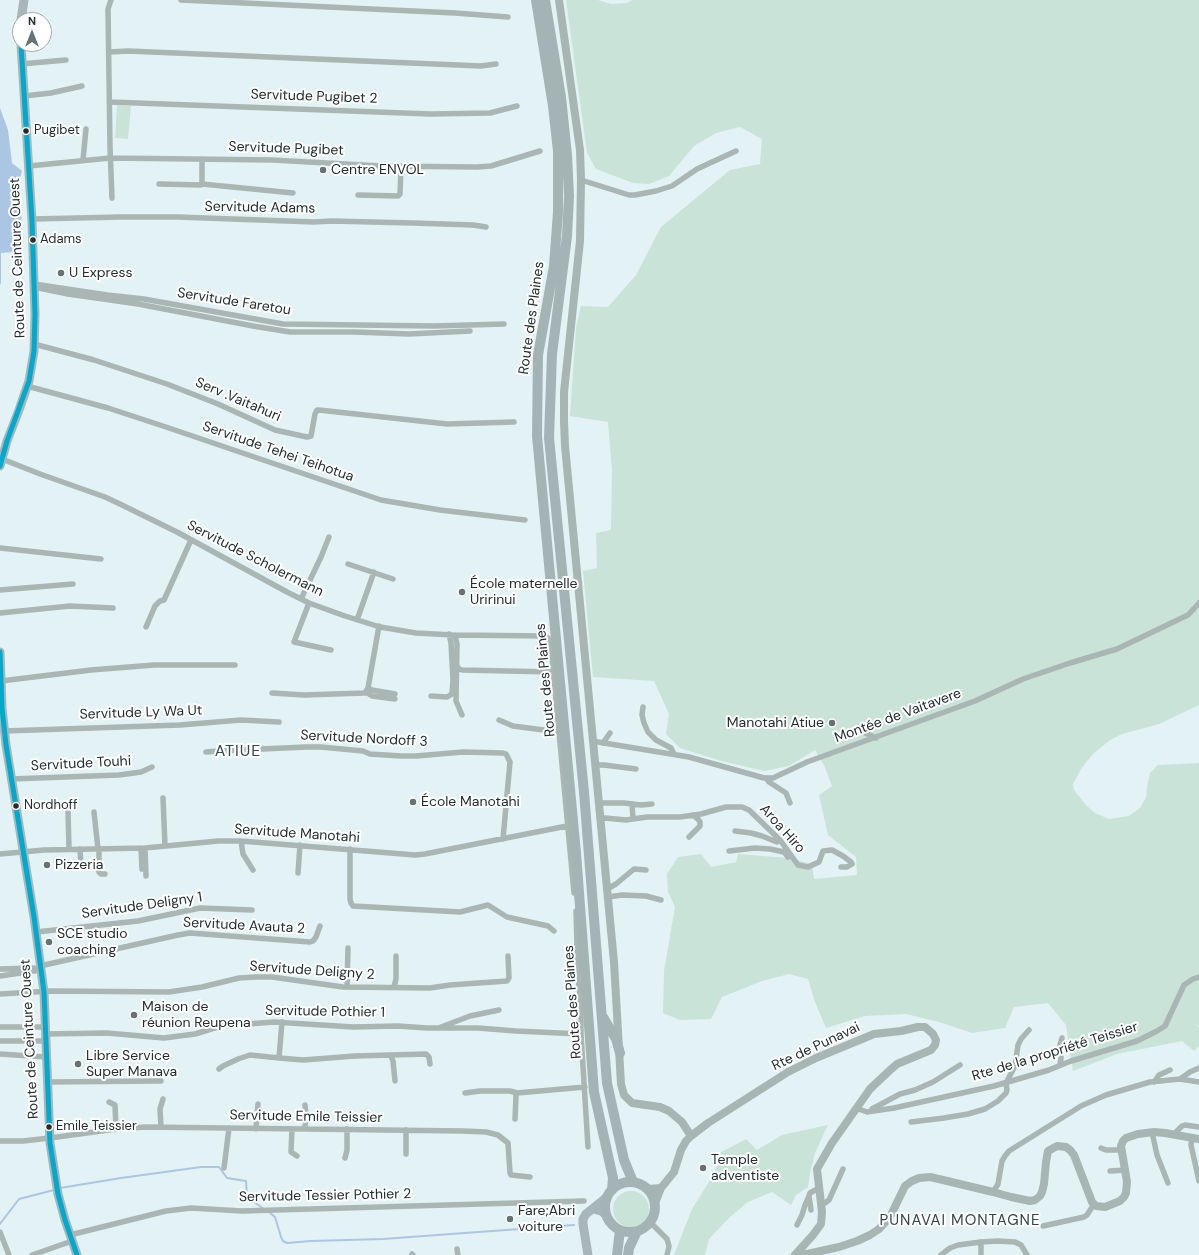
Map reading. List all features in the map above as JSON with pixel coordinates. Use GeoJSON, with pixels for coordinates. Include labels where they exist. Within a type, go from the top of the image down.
{"type":"FeatureCollection","features":[{"type":"Feature","properties":{"kind":"highway","name":"Route des Plaines"},"geometry":{"type":"LineString","coordinates":[[536,0],[553,106],[558,151],[558,212],[554,266],[538,354],[537,436],[576,853],[594,1092],[613,1178],[609,1194]]}},
{"type":"Feature","properties":{"kind":"highway","name":"Route des Plaines"},"geometry":{"type":"LineString","coordinates":[[545,0],[561,97],[567,155],[569,196],[567,236],[552,354],[549,438],[584,792],[608,1090],[624,1160],[634,1182]]}},
{"type":"Feature","properties":{"kind":"highway"},"geometry":{"type":"LineString","coordinates":[[601,1014],[616,1039],[620,1053]]}},
{"type":"Feature","properties":{"kind":"highway"},"geometry":{"type":"LineString","coordinates":[[634,1182],[648,1189],[653,1198],[654,1213],[647,1226],[637,1231],[628,1232],[620,1230],[611,1224],[605,1214],[604,1208],[609,1194],[616,1185],[634,1182]]}},
{"type":"Feature","properties":{"kind":"highway"},"geometry":{"type":"LineString","coordinates":[[617,1255],[620,1230]]}},
{"type":"Feature","properties":{"kind":"highway"},"geometry":{"type":"LineString","coordinates":[[628,1255],[629,1248],[637,1231]]}},
{"type":"Feature","properties":{"kind":"main road"},"geometry":{"type":"LineString","coordinates":[[22,12],[24,0]]}},
{"type":"Feature","properties":{"kind":"main road"},"geometry":{"type":"LineString","coordinates":[[559,0],[580,150],[581,180],[580,232],[577,271],[566,370],[564,421],[566,464],[614,962],[621,1084],[624,1095],[632,1103],[660,1107],[669,1112],[682,1122],[691,1136]]}},
{"type":"Feature","properties":{"kind":"main road","name":"Route de Ceinture Ouest"},"geometry":{"type":"LineString","coordinates":[[1,463],[7,441],[27,386],[32,366],[34,344],[32,219],[21,52]]}},
{"type":"Feature","properties":{"kind":"main road","name":"Route de Ceinture Ouest"},"geometry":{"type":"LineString","coordinates":[[0,652],[4,755],[11,779],[36,932],[44,992],[50,1138],[58,1194],[77,1255]]}},
{"type":"Feature","properties":{"kind":"main road","name":"Rte de Punavai"},"geometry":{"type":"LineString","coordinates":[[654,1203],[661,1188],[674,1172],[681,1150],[691,1136],[715,1119],[788,1072],[837,1049],[874,1034],[925,1027],[933,1034],[936,1040],[935,1045],[931,1050],[897,1064],[880,1079],[856,1108],[832,1143],[818,1169],[821,1224],[797,1254]]}},
{"type":"Feature","properties":{"kind":"main road"},"geometry":{"type":"LineString","coordinates":[[797,1254],[807,1254],[839,1247],[857,1241],[879,1229],[890,1217],[905,1186],[912,1180],[919,1178],[930,1177],[1030,1201],[1038,1199],[1044,1184],[1048,1151],[1054,1147],[1061,1146],[1070,1150],[1074,1155],[1089,1196],[1094,1204],[1105,1207],[1114,1204],[1124,1197],[1127,1188],[1122,1141],[1138,1134],[1152,1132],[1195,1138]]}},
{"type":"Feature","properties":{"kind":"main road"},"geometry":{"type":"LineString","coordinates":[[648,1189],[661,1188]]}},
{"type":"Feature","properties":{"kind":"main road"},"geometry":{"type":"LineString","coordinates":[[588,1255],[583,1219],[586,1214],[609,1194]]}},
{"type":"Feature","properties":{"kind":"main road"},"geometry":{"type":"LineString","coordinates":[[593,1209],[601,1211],[605,1214]]}},
{"type":"Feature","properties":{"kind":"street"},"geometry":{"type":"LineString","coordinates":[[111,0],[108,8],[112,198]]}},
{"type":"Feature","properties":{"kind":"street"},"geometry":{"type":"LineString","coordinates":[[181,0],[455,13],[508,17]]}},
{"type":"Feature","properties":{"kind":"street"},"geometry":{"type":"LineString","coordinates":[[109,52],[144,52],[481,66],[496,64]]}},
{"type":"Feature","properties":{"kind":"street"},"geometry":{"type":"LineString","coordinates":[[21,64],[66,60]]}},
{"type":"Feature","properties":{"kind":"street"},"geometry":{"type":"LineString","coordinates":[[24,96],[52,93],[82,86]]}},
{"type":"Feature","properties":{"kind":"street","name":"Servitude Pugibet 2"},"geometry":{"type":"LineString","coordinates":[[110,102],[430,114],[490,113],[517,106]]}},
{"type":"Feature","properties":{"kind":"street"},"geometry":{"type":"LineString","coordinates":[[83,160],[86,129]]}},
{"type":"Feature","properties":{"kind":"street","name":"Servitude Pugibet"},"geometry":{"type":"LineString","coordinates":[[29,166],[110,158],[272,160],[401,166],[491,166],[540,151]]}},
{"type":"Feature","properties":{"kind":"street"},"geometry":{"type":"LineString","coordinates":[[581,180],[629,195],[635,195],[672,186],[697,169],[736,151]]}},
{"type":"Feature","properties":{"kind":"street"},"geometry":{"type":"LineString","coordinates":[[202,184],[203,159]]}},
{"type":"Feature","properties":{"kind":"street"},"geometry":{"type":"LineString","coordinates":[[358,195],[398,196],[400,194],[401,166]]}},
{"type":"Feature","properties":{"kind":"street"},"geometry":{"type":"LineString","coordinates":[[159,184],[202,184],[293,193]]}},
{"type":"Feature","properties":{"kind":"street","name":"Servitude Adams"},"geometry":{"type":"LineString","coordinates":[[32,219],[121,217],[178,218],[413,223],[473,225],[486,227]]}},
{"type":"Feature","properties":{"kind":"street","name":"Servitude Faretou"},"geometry":{"type":"LineString","coordinates":[[34,285],[144,299],[283,324],[434,326],[504,324]]}},
{"type":"Feature","properties":{"kind":"street","name":"Servitude Faretou"},"geometry":{"type":"LineString","coordinates":[[34,285],[68,294],[138,304],[290,332],[408,334],[470,331]]}},
{"type":"Feature","properties":{"kind":"street","name":"Serv .Vaitahuri"},"geometry":{"type":"LineString","coordinates":[[34,344],[94,360],[166,384],[218,404],[274,430],[307,437],[310,436],[317,410],[447,424],[514,422]]}},
{"type":"Feature","properties":{"kind":"street","name":"Servitude Tehei Teihotua"},"geometry":{"type":"LineString","coordinates":[[27,386],[108,408],[381,500],[440,510],[525,520]]}},
{"type":"Feature","properties":{"kind":"street","name":"Servitude Scholermann"},"geometry":{"type":"LineString","coordinates":[[1,463],[40,474],[105,497],[132,509],[309,603],[357,620],[379,626],[416,632],[452,635],[543,635],[548,638],[551,646],[554,672]]}},
{"type":"Feature","properties":{"kind":"street"},"geometry":{"type":"LineString","coordinates":[[301,599],[329,537]]}},
{"type":"Feature","properties":{"kind":"street"},"geometry":{"type":"LineString","coordinates":[[146,627],[155,606],[160,601],[164,600],[191,540]]}},
{"type":"Feature","properties":{"kind":"street"},"geometry":{"type":"LineString","coordinates":[[0,548],[101,559]]}},
{"type":"Feature","properties":{"kind":"street"},"geometry":{"type":"LineString","coordinates":[[348,564],[393,579]]}},
{"type":"Feature","properties":{"kind":"street"},"geometry":{"type":"LineString","coordinates":[[357,620],[374,572]]}},
{"type":"Feature","properties":{"kind":"street"},"geometry":{"type":"LineString","coordinates":[[0,590],[73,584]]}},
{"type":"Feature","properties":{"kind":"street"},"geometry":{"type":"LineString","coordinates":[[309,603],[294,642],[331,650]]}},
{"type":"Feature","properties":{"kind":"street","name":"Montée de Vaitavere"},"geometry":{"type":"LineString","coordinates":[[766,778],[778,776],[807,762],[976,701],[1023,679],[1117,649],[1188,615],[1199,603]]}},
{"type":"Feature","properties":{"kind":"street"},"geometry":{"type":"LineString","coordinates":[[0,613],[70,606],[113,608]]}},
{"type":"Feature","properties":{"kind":"street"},"geometry":{"type":"LineString","coordinates":[[272,693],[304,695],[365,693],[367,690],[379,626]]}},
{"type":"Feature","properties":{"kind":"street"},"geometry":{"type":"LineString","coordinates":[[452,635],[456,639],[456,701],[462,715]]}},
{"type":"Feature","properties":{"kind":"street"},"geometry":{"type":"LineString","coordinates":[[431,696],[447,697],[452,694],[452,635]]}},
{"type":"Feature","properties":{"kind":"street"},"geometry":{"type":"LineString","coordinates":[[0,680],[154,665],[235,665]]}},
{"type":"Feature","properties":{"kind":"street"},"geometry":{"type":"LineString","coordinates":[[457,666],[462,670],[554,672],[575,905],[588,1146]]}},
{"type":"Feature","properties":{"kind":"street"},"geometry":{"type":"LineString","coordinates":[[367,690],[372,696],[395,697]]}},
{"type":"Feature","properties":{"kind":"street"},"geometry":{"type":"LineString","coordinates":[[643,708],[642,715],[648,732],[656,740],[670,748],[674,754]]}},
{"type":"Feature","properties":{"kind":"street","name":"Servitude Ly Wa Ut"},"geometry":{"type":"LineString","coordinates":[[3,729],[180,725],[241,720],[280,722]]}},
{"type":"Feature","properties":{"kind":"street"},"geometry":{"type":"LineString","coordinates":[[499,720],[513,726],[559,732]]}},
{"type":"Feature","properties":{"kind":"street"},"geometry":{"type":"LineString","coordinates":[[859,730],[876,738]]}},
{"type":"Feature","properties":{"kind":"street"},"geometry":{"type":"LineString","coordinates":[[603,743],[610,733]]}},
{"type":"Feature","properties":{"kind":"street"},"geometry":{"type":"LineString","coordinates":[[592,741],[689,757],[766,778],[769,782],[786,793],[790,803]]}},
{"type":"Feature","properties":{"kind":"street","name":"Servitude Nordoff 3"},"geometry":{"type":"LineString","coordinates":[[206,752],[306,747],[363,751],[370,754],[401,756],[463,752],[503,753],[506,754],[510,762],[502,839]]}},
{"type":"Feature","properties":{"kind":"street"},"geometry":{"type":"LineString","coordinates":[[595,764],[636,770]]}},
{"type":"Feature","properties":{"kind":"street","name":"Servitude Touhi"},"geometry":{"type":"LineString","coordinates":[[11,779],[119,775],[141,772],[152,767]]}},
{"type":"Feature","properties":{"kind":"street"},"geometry":{"type":"LineString","coordinates":[[163,798],[165,846]]}},
{"type":"Feature","properties":{"kind":"street"},"geometry":{"type":"LineString","coordinates":[[598,803],[641,805],[652,804]]}},
{"type":"Feature","properties":{"kind":"street"},"geometry":{"type":"LineString","coordinates":[[632,804],[633,820]]}},
{"type":"Feature","properties":{"kind":"street","name":"Aroa Hiro"},"geometry":{"type":"LineString","coordinates":[[600,820],[608,818],[633,820],[647,817],[680,817],[726,807],[742,806],[749,810],[780,840],[798,865],[808,868],[819,862],[823,851],[832,850],[843,856],[852,864],[847,867],[841,866]]}},
{"type":"Feature","properties":{"kind":"street"},"geometry":{"type":"LineString","coordinates":[[68,811],[69,849]]}},
{"type":"Feature","properties":{"kind":"street"},"geometry":{"type":"LineString","coordinates":[[94,812],[99,872],[101,874],[106,874]]}},
{"type":"Feature","properties":{"kind":"street"},"geometry":{"type":"LineString","coordinates":[[688,837],[700,826],[700,822],[693,815]]}},
{"type":"Feature","properties":{"kind":"street","name":"Servitude Manotahi"},"geometry":{"type":"LineString","coordinates":[[0,854],[23,851],[143,848],[218,841],[241,841],[425,854],[567,826]]}},
{"type":"Feature","properties":{"kind":"street"},"geometry":{"type":"LineString","coordinates":[[735,831],[751,832],[777,842],[780,840]]}},
{"type":"Feature","properties":{"kind":"street"},"geometry":{"type":"LineString","coordinates":[[241,841],[244,854],[253,870]]}},
{"type":"Feature","properties":{"kind":"street"},"geometry":{"type":"LineString","coordinates":[[298,873],[300,845]]}},
{"type":"Feature","properties":{"kind":"street"},"geometry":{"type":"LineString","coordinates":[[142,869],[143,848]]}},
{"type":"Feature","properties":{"kind":"street"},"geometry":{"type":"LineString","coordinates":[[143,848],[146,876]]}},
{"type":"Feature","properties":{"kind":"street"},"geometry":{"type":"LineString","coordinates":[[728,851],[755,848],[784,852],[800,870],[808,868]]}},
{"type":"Feature","properties":{"kind":"street"},"geometry":{"type":"LineString","coordinates":[[80,849],[80,866]]}},
{"type":"Feature","properties":{"kind":"street"},"geometry":{"type":"LineString","coordinates":[[350,849],[350,899],[354,906],[460,912],[488,905],[507,916],[548,926],[554,931]]}},
{"type":"Feature","properties":{"kind":"street"},"geometry":{"type":"LineString","coordinates":[[607,893],[634,869],[646,870]]}},
{"type":"Feature","properties":{"kind":"street"},"geometry":{"type":"LineString","coordinates":[[607,893],[646,896],[661,900]]}},
{"type":"Feature","properties":{"kind":"street","name":"Servitude Deligny 1"},"geometry":{"type":"LineString","coordinates":[[36,932],[138,921],[200,908],[252,910]]}},
{"type":"Feature","properties":{"kind":"street","name":"Servitude Avauta 2"},"geometry":{"type":"LineString","coordinates":[[41,968],[190,933],[310,942],[316,938],[320,926]]}},
{"type":"Feature","properties":{"kind":"street"},"geometry":{"type":"LineString","coordinates":[[347,987],[348,948]]}},
{"type":"Feature","properties":{"kind":"street"},"geometry":{"type":"LineString","coordinates":[[394,987],[396,980],[396,956]]}},
{"type":"Feature","properties":{"kind":"street","name":"Servitude Deligny 2"},"geometry":{"type":"LineString","coordinates":[[0,994],[44,992],[169,992],[202,987],[239,978],[256,977],[328,986],[430,988],[450,984],[507,981],[509,978],[508,956]]}},
{"type":"Feature","properties":{"kind":"street"},"geometry":{"type":"LineString","coordinates":[[0,969],[41,968]]}},
{"type":"Feature","properties":{"kind":"street"},"geometry":{"type":"LineString","coordinates":[[0,976],[41,968]]}},
{"type":"Feature","properties":{"kind":"street","name":"Rte de la propriété Teissier"},"geometry":{"type":"LineString","coordinates":[[867,1112],[929,1101],[1006,1083],[1137,1040],[1165,1026],[1184,985],[1193,978],[1199,977]]}},
{"type":"Feature","properties":{"kind":"street"},"geometry":{"type":"LineString","coordinates":[[439,1028],[470,1016],[499,1010]]}},
{"type":"Feature","properties":{"kind":"street"},"geometry":{"type":"LineString","coordinates":[[279,1058],[282,1022]]}},
{"type":"Feature","properties":{"kind":"street","name":"Servitude Pothier 1"},"geometry":{"type":"LineString","coordinates":[[45,1034],[107,1034],[164,1038],[195,1034],[221,1026],[282,1022],[353,1027],[391,1025],[581,1034]]}},
{"type":"Feature","properties":{"kind":"street"},"geometry":{"type":"LineString","coordinates":[[0,1027],[45,1034]]}},
{"type":"Feature","properties":{"kind":"street"},"geometry":{"type":"LineString","coordinates":[[911,1122],[968,1114],[985,1109],[1003,1097],[1007,1090],[1006,1083],[1015,1066],[1018,1045],[1029,1030]]}},
{"type":"Feature","properties":{"kind":"street"},"geometry":{"type":"LineString","coordinates":[[0,1040],[45,1034]]}},
{"type":"Feature","properties":{"kind":"street"},"geometry":{"type":"LineString","coordinates":[[1060,1065],[1060,1045],[1062,1038]]}},
{"type":"Feature","properties":{"kind":"street"},"geometry":{"type":"LineString","coordinates":[[0,1054],[46,1057]]}},
{"type":"Feature","properties":{"kind":"street"},"geometry":{"type":"LineString","coordinates":[[219,1069],[238,1059],[250,1055],[303,1060],[355,1056],[426,1054],[429,1057],[430,1064]]}},
{"type":"Feature","properties":{"kind":"street"},"geometry":{"type":"LineString","coordinates":[[391,1056],[395,1081]]}},
{"type":"Feature","properties":{"kind":"street"},"geometry":{"type":"LineString","coordinates":[[856,1108],[867,1112],[900,1094],[932,1082],[960,1065]]}},
{"type":"Feature","properties":{"kind":"street"},"geometry":{"type":"LineString","coordinates":[[1180,1079],[1199,1068]]}},
{"type":"Feature","properties":{"kind":"street"},"geometry":{"type":"LineString","coordinates":[[1154,1082],[1159,1075],[1170,1070]]}},
{"type":"Feature","properties":{"kind":"street"},"geometry":{"type":"LineString","coordinates":[[993,1192],[998,1184],[1002,1161],[1009,1151],[1081,1106],[1106,1096],[1154,1082],[1180,1079],[1199,1082]]}},
{"type":"Feature","properties":{"kind":"street"},"geometry":{"type":"LineString","coordinates":[[47,1082],[161,1081]]}},
{"type":"Feature","properties":{"kind":"street"},"geometry":{"type":"LineString","coordinates":[[465,1093],[480,1091],[510,1091],[517,1093],[585,1087]]}},
{"type":"Feature","properties":{"kind":"street"},"geometry":{"type":"LineString","coordinates":[[515,1118],[517,1093]]}},
{"type":"Feature","properties":{"kind":"street"},"geometry":{"type":"LineString","coordinates":[[109,1102],[115,1105],[116,1129]]}},
{"type":"Feature","properties":{"kind":"street"},"geometry":{"type":"LineString","coordinates":[[161,1103],[161,1127]]}},
{"type":"Feature","properties":{"kind":"street"},"geometry":{"type":"LineString","coordinates":[[256,1129],[258,1104]]}},
{"type":"Feature","properties":{"kind":"street"},"geometry":{"type":"LineString","coordinates":[[305,1105],[305,1129]]}},
{"type":"Feature","properties":{"kind":"street"},"geometry":{"type":"LineString","coordinates":[[1174,1134],[1185,1125],[1199,1127]]}},
{"type":"Feature","properties":{"kind":"street","name":"Servitude Emile Teissier"},"geometry":{"type":"LineString","coordinates":[[0,1141],[23,1141],[116,1129],[161,1127],[486,1132],[498,1135],[508,1143],[511,1175],[530,1177]]}},
{"type":"Feature","properties":{"kind":"street"},"geometry":{"type":"LineString","coordinates":[[224,1168],[229,1128]]}},
{"type":"Feature","properties":{"kind":"street"},"geometry":{"type":"LineString","coordinates":[[292,1129],[291,1152],[297,1156]]}},
{"type":"Feature","properties":{"kind":"street"},"geometry":{"type":"LineString","coordinates":[[345,1158],[347,1150],[347,1129]]}},
{"type":"Feature","properties":{"kind":"street"},"geometry":{"type":"LineString","coordinates":[[406,1130],[406,1154]]}},
{"type":"Feature","properties":{"kind":"street"},"geometry":{"type":"LineString","coordinates":[[1152,1132],[1157,1155],[1168,1183]]}},
{"type":"Feature","properties":{"kind":"street"},"geometry":{"type":"LineString","coordinates":[[1195,1138],[1192,1146],[1199,1181]]}},
{"type":"Feature","properties":{"kind":"street"},"geometry":{"type":"LineString","coordinates":[[1101,1148],[1106,1150],[1122,1150]]}},
{"type":"Feature","properties":{"kind":"street"},"geometry":{"type":"LineString","coordinates":[[821,1206],[829,1200],[843,1169]]}},
{"type":"Feature","properties":{"kind":"street"},"geometry":{"type":"LineString","coordinates":[[1110,1171],[1126,1170]]}},
{"type":"Feature","properties":{"kind":"street"},"geometry":{"type":"LineString","coordinates":[[797,1225],[802,1216],[810,1193],[819,1188]]}},
{"type":"Feature","properties":{"kind":"street"},"geometry":{"type":"LineString","coordinates":[[809,1196],[811,1210]]}},
{"type":"Feature","properties":{"kind":"street","name":"Servitude Tessier Pothier 2"},"geometry":{"type":"LineString","coordinates":[[32,1255],[71,1238],[166,1211],[191,1208],[242,1211],[584,1201]]}},
{"type":"Feature","properties":{"kind":"street"},"geometry":{"type":"LineString","coordinates":[[1043,1226],[1084,1217],[1094,1204]]}},
{"type":"Feature","properties":{"kind":"street"},"geometry":{"type":"LineString","coordinates":[[650,1222],[667,1239],[669,1246],[667,1255]]}},
{"type":"Feature","properties":{"kind":"street"},"geometry":{"type":"LineString","coordinates":[[0,1232],[9,1255]]}},
{"type":"Feature","properties":{"kind":"street"},"geometry":{"type":"LineString","coordinates":[[980,1242],[982,1246],[981,1254]]}},
{"type":"Feature","properties":{"kind":"street"},"geometry":{"type":"LineString","coordinates":[[941,1255],[950,1248],[958,1245],[980,1242],[1015,1242],[1021,1245],[1026,1255]]}},
{"type":"Feature","properties":{"kind":"green space"},"geometry":{"type":"Polygon","coordinates":[[[566,0],[598,0],[611,4],[627,3],[632,0],[1199,0],[1199,705],[1159,724],[1122,734],[1110,740],[1093,754],[1081,769],[1073,784],[1074,790],[1086,805],[1095,813],[1109,819],[1129,816],[1140,808],[1146,798],[1150,773],[1158,765],[1199,763],[1199,1046],[1194,1051],[1182,1041],[1117,1054],[1073,1071],[1066,1025],[1048,1003],[1014,1007],[1005,1028],[972,1033],[939,1022],[906,1014],[865,1016],[826,1028],[815,1002],[808,979],[789,974],[762,981],[722,997],[711,1019],[680,1020],[663,1013],[664,971],[675,907],[668,892],[667,874],[678,857],[701,854],[711,867],[736,862],[738,854],[788,858],[812,864],[814,879],[857,875],[856,857],[828,835],[819,795],[832,786],[824,765],[815,750],[789,766],[764,771],[718,760],[680,748],[666,734],[669,714],[654,681],[593,677],[583,571],[597,568],[596,533],[611,530],[612,470],[608,422],[570,416],[576,328],[581,306],[608,307],[636,275],[661,227],[730,170],[760,164],[762,139],[740,127],[716,133],[694,146],[669,176],[649,184],[633,183],[596,169],[587,153],[566,0]]]}},
{"type":"Feature","properties":{"kind":"green space"},"geometry":{"type":"Polygon","coordinates":[[[117,105],[131,106],[128,139],[115,138],[117,105]]]}},
{"type":"Feature","properties":{"kind":"green space"},"geometry":{"type":"Polygon","coordinates":[[[828,1125],[815,1153],[808,1187],[796,1195],[791,1205],[772,1192],[748,1202],[730,1217],[709,1239],[705,1255],[674,1255],[692,1209],[714,1174],[718,1161],[716,1155],[746,1139],[757,1150],[782,1135],[828,1125]]]}},
{"type":"Feature","properties":{"kind":"green space"},"geometry":{"type":"Polygon","coordinates":[[[635,1191],[644,1196],[648,1202],[648,1216],[644,1222],[635,1227],[627,1227],[618,1222],[614,1216],[613,1205],[618,1196],[624,1192],[635,1191]]]}},
{"type":"Feature","properties":{"kind":"water"},"geometry":{"type":"Polygon","coordinates":[[[0,108],[8,130],[12,163],[22,171],[15,198],[21,209],[23,251],[1,253],[0,285],[0,108]]]}},
{"type":"Feature","properties":{"kind":"waterway"},"geometry":{"type":"LineString","coordinates":[[60,1188],[201,1167],[219,1167],[227,1178],[246,1181],[247,1197],[264,1209]]}},
{"type":"Feature","properties":{"kind":"waterway"},"geometry":{"type":"LineString","coordinates":[[0,1224],[19,1199],[54,1190]]}},
{"type":"Feature","properties":{"kind":"waterway"},"geometry":{"type":"LineString","coordinates":[[269,1212],[275,1217],[281,1237],[283,1241],[287,1243],[383,1239],[574,1225]]}},
{"type":"Feature","properties":{"kind":"transit line"},"geometry":{"type":"LineString","coordinates":[[0,466],[7,441],[29,381],[34,351],[35,314],[32,221],[21,52]]}},
{"type":"Feature","properties":{"kind":"transit line"},"geometry":{"type":"LineString","coordinates":[[0,652],[2,708],[6,745],[34,917],[44,992],[50,1143],[58,1194],[77,1255]]}},
{"type":"Feature","properties":{"kind":"place","name":"Pugibet"},"geometry":{"type":"Point","coordinates":[26,131]}},
{"type":"Feature","properties":{"kind":"place","name":"Centre ENVOL"},"geometry":{"type":"Point","coordinates":[323,170]}},
{"type":"Feature","properties":{"kind":"place","name":"Adams"},"geometry":{"type":"Point","coordinates":[33,240]}},
{"type":"Feature","properties":{"kind":"place","name":"U Express"},"geometry":{"type":"Point","coordinates":[61,273]}},
{"type":"Feature","properties":{"kind":"place","name":"École maternelle Uririnui"},"geometry":{"type":"Point","coordinates":[462,592]}},
{"type":"Feature","properties":{"kind":"place","name":"Manotahi Atiue"},"geometry":{"type":"Point","coordinates":[832,723]}},
{"type":"Feature","properties":{"kind":"place","name":"École Manotahi"},"geometry":{"type":"Point","coordinates":[413,802]}},
{"type":"Feature","properties":{"kind":"place","name":"Nordhoff"},"geometry":{"type":"Point","coordinates":[16,806]}},
{"type":"Feature","properties":{"kind":"place","name":"Pizzeria"},"geometry":{"type":"Point","coordinates":[47,865]}},
{"type":"Feature","properties":{"kind":"place","name":"SCE studio coaching"},"geometry":{"type":"Point","coordinates":[49,942]}},
{"type":"Feature","properties":{"kind":"place","name":"Maison de réunion Reupena"},"geometry":{"type":"Point","coordinates":[134,1015]}},
{"type":"Feature","properties":{"kind":"place","name":"Libre Service Super Manava"},"geometry":{"type":"Point","coordinates":[78,1064]}},
{"type":"Feature","properties":{"kind":"place","name":"Emile Teissier"},"geometry":{"type":"Point","coordinates":[49,1127]}},
{"type":"Feature","properties":{"kind":"place","name":"Temple adventiste"},"geometry":{"type":"Point","coordinates":[703,1168]}},
{"type":"Feature","properties":{"kind":"place","name":"Fare;Abri voiture"},"geometry":{"type":"Point","coordinates":[510,1219]}},
{"type":"Feature","properties":{"kind":"district","name":"ATIUE"},"geometry":{"type":"Point","coordinates":[238,752]}},
{"type":"Feature","properties":{"kind":"district","name":"PUNAVAI MONTAGNE"},"geometry":{"type":"Point","coordinates":[960,1221]}}]}
